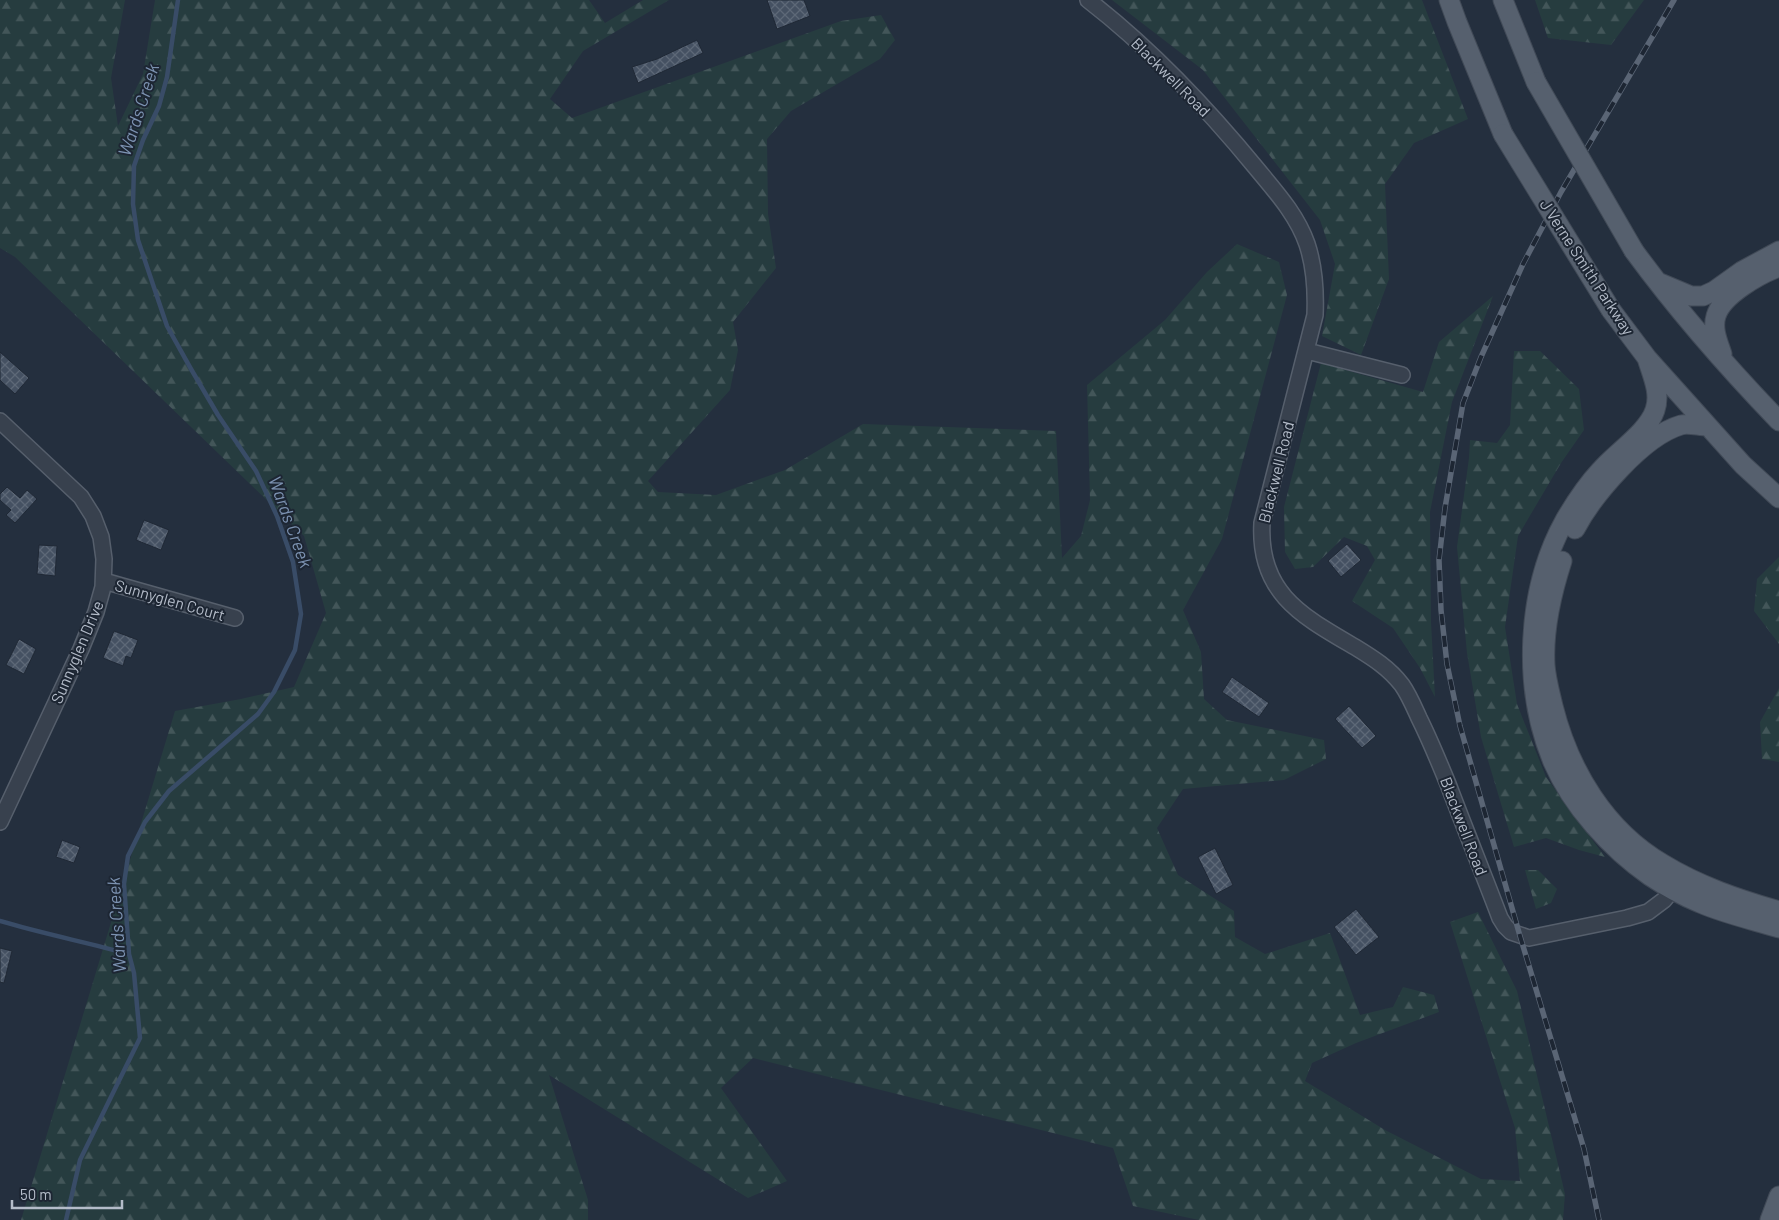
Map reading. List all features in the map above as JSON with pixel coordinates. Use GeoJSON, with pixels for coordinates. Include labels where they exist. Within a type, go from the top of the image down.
{"type":"FeatureCollection","features":[{"type":"Feature","properties":{"kind":"main road","name":"J Verne Smith Parkway"},"geometry":{"type":"LineString","coordinates":[[1449,0],[1456,22],[1503,134],[1611,310],[1647,358],[1707,426],[1743,466],[1779,498]]}},
{"type":"Feature","properties":{"kind":"main road"},"geometry":{"type":"LineString","coordinates":[[1503,0],[1536,82],[1634,251],[1656,282],[1779,422]]}},
{"type":"Feature","properties":{"kind":"main road"},"geometry":{"type":"LineString","coordinates":[[1656,282],[1691,296],[1703,296],[1714,291],[1742,271],[1779,251]]}},
{"type":"Feature","properties":{"kind":"main road"},"geometry":{"type":"LineString","coordinates":[[1725,362],[1715,333],[1716,317],[1721,306],[1744,286],[1779,267]]}},
{"type":"Feature","properties":{"kind":"main road"},"geometry":{"type":"LineString","coordinates":[[1647,358],[1657,390],[1655,410],[1641,430],[1599,471],[1578,498],[1564,521],[1549,556],[1539,590],[1534,620],[1533,650],[1535,687],[1544,736],[1554,763],[1567,787],[1585,813],[1610,844],[1645,872],[1712,889],[1779,910]]}},
{"type":"Feature","properties":{"kind":"main road"},"geometry":{"type":"LineString","coordinates":[[1707,426],[1682,425],[1668,431],[1646,446],[1604,486],[1582,516],[1570,539],[1554,584],[1548,609],[1545,665],[1548,686],[1556,719],[1567,751],[1585,786],[1603,811],[1624,834],[1662,864],[1699,903],[1779,928]]}},
{"type":"Feature","properties":{"kind":"main road"},"geometry":{"type":"LineString","coordinates":[[1770,1220],[1779,1196]]}},
{"type":"Feature","properties":{"kind":"street","name":"Blackwell Road"},"geometry":{"type":"LineString","coordinates":[[1088,0],[1146,50],[1240,148],[1283,201],[1307,243],[1316,291],[1315,315],[1262,523],[1264,554],[1268,570],[1276,585],[1297,610],[1311,621],[1383,665],[1403,686],[1433,748],[1505,926],[1511,932],[1528,938],[1648,912],[1679,882]]}},
{"type":"Feature","properties":{"kind":"street"},"geometry":{"type":"LineString","coordinates":[[1307,351],[1402,375]]}},
{"type":"Feature","properties":{"kind":"street","name":"Sunnyglen Drive"},"geometry":{"type":"LineString","coordinates":[[0,421],[81,497],[93,516],[100,537],[104,559],[104,581],[96,612],[82,649],[4,804],[0,822]]}},
{"type":"Feature","properties":{"kind":"street","name":"Sunnyglen Court"},"geometry":{"type":"LineString","coordinates":[[104,581],[235,618]]}},
{"type":"Feature","properties":{"kind":"green space"},"geometry":{"type":"Polygon","coordinates":[[[0,0],[125,0],[111,78],[118,126],[143,74],[155,0],[589,0],[605,23],[643,0],[669,0],[583,51],[550,99],[572,118],[841,21],[881,15],[895,40],[880,59],[791,111],[767,139],[768,214],[776,268],[733,322],[738,350],[730,390],[648,481],[658,492],[716,495],[785,470],[863,424],[1056,431],[1062,558],[1081,536],[1090,500],[1087,385],[1165,320],[1207,272],[1237,244],[1279,262],[1287,295],[1222,539],[1183,610],[1201,652],[1204,699],[1227,720],[1324,740],[1326,759],[1284,780],[1183,789],[1157,828],[1178,875],[1234,911],[1235,937],[1265,954],[1330,933],[1360,1015],[1393,1007],[1403,987],[1434,995],[1439,1012],[1356,1043],[1312,1063],[1305,1081],[1385,1130],[1481,1179],[1520,1181],[1515,1128],[1450,922],[1478,912],[1517,991],[1565,1194],[1563,1220],[1199,1220],[1133,1206],[1113,1148],[753,1058],[721,1088],[787,1181],[748,1198],[549,1075],[588,1200],[588,1220],[21,1220],[175,711],[294,687],[326,613],[304,536],[15,257],[0,248],[0,0]]]}},
{"type":"Feature","properties":{"kind":"green space"},"geometry":{"type":"Polygon","coordinates":[[[1112,0],[1422,0],[1468,119],[1414,143],[1385,184],[1389,279],[1361,355],[1322,336],[1335,264],[1320,220],[1203,70],[1112,0]]]}},
{"type":"Feature","properties":{"kind":"green space"},"geometry":{"type":"Polygon","coordinates":[[[1535,0],[1644,0],[1611,45],[1548,38],[1535,0]]]}},
{"type":"Feature","properties":{"kind":"green space"},"geometry":{"type":"Polygon","coordinates":[[[1493,296],[1452,402],[1430,512],[1431,622],[1435,697],[1420,668],[1393,628],[1352,601],[1375,560],[1367,546],[1344,537],[1313,567],[1295,569],[1285,552],[1284,507],[1321,363],[1423,392],[1439,342],[1493,296]]]}},
{"type":"Feature","properties":{"kind":"green space"},"geometry":{"type":"Polygon","coordinates":[[[1514,351],[1540,351],[1579,389],[1584,430],[1561,463],[1518,536],[1505,627],[1517,704],[1546,777],[1605,857],[1546,838],[1514,847],[1481,737],[1467,653],[1457,547],[1470,440],[1497,443],[1510,425],[1514,351]]]}},
{"type":"Feature","properties":{"kind":"green space"},"geometry":{"type":"Polygon","coordinates":[[[1779,557],[1779,644],[1754,611],[1757,579],[1779,557]]]}},
{"type":"Feature","properties":{"kind":"green space"},"geometry":{"type":"Polygon","coordinates":[[[1779,688],[1779,762],[1762,759],[1760,722],[1779,688]]]}},
{"type":"Feature","properties":{"kind":"green space"},"geometry":{"type":"Polygon","coordinates":[[[1525,870],[1538,870],[1557,889],[1551,903],[1536,909],[1525,870]]]}},
{"type":"Feature","properties":{"kind":"building"},"geometry":{"type":"Polygon","coordinates":[[[767,0],[804,0],[810,16],[777,29],[767,0]]]}},
{"type":"Feature","properties":{"kind":"building"},"geometry":{"type":"Polygon","coordinates":[[[697,40],[703,53],[638,83],[632,67],[657,59],[697,40]]]}},
{"type":"Feature","properties":{"kind":"building"},"geometry":{"type":"Polygon","coordinates":[[[0,352],[29,378],[15,394],[0,380],[0,352]]]}},
{"type":"Feature","properties":{"kind":"building"},"geometry":{"type":"Polygon","coordinates":[[[7,487],[20,498],[27,490],[37,499],[15,523],[6,515],[11,510],[0,500],[0,494],[7,487]]]}},
{"type":"Feature","properties":{"kind":"building"},"geometry":{"type":"Polygon","coordinates":[[[144,520],[169,530],[161,550],[136,540],[144,520]]]}},
{"type":"Feature","properties":{"kind":"building"},"geometry":{"type":"Polygon","coordinates":[[[1347,544],[1361,560],[1341,577],[1328,561],[1347,544]]]}},
{"type":"Feature","properties":{"kind":"building"},"geometry":{"type":"Polygon","coordinates":[[[39,545],[57,546],[55,576],[37,574],[39,545]]]}},
{"type":"Feature","properties":{"kind":"building"},"geometry":{"type":"Polygon","coordinates":[[[114,631],[138,640],[131,658],[126,656],[123,666],[103,658],[114,631]]]}},
{"type":"Feature","properties":{"kind":"building"},"geometry":{"type":"Polygon","coordinates":[[[19,639],[36,649],[24,674],[6,665],[19,639]]]}},
{"type":"Feature","properties":{"kind":"building"},"geometry":{"type":"Polygon","coordinates":[[[1232,677],[1269,703],[1259,717],[1222,692],[1232,677]]]}},
{"type":"Feature","properties":{"kind":"building"},"geometry":{"type":"Polygon","coordinates":[[[1349,706],[1376,736],[1362,748],[1335,719],[1349,706]]]}},
{"type":"Feature","properties":{"kind":"building"},"geometry":{"type":"Polygon","coordinates":[[[62,840],[80,847],[74,863],[56,857],[62,840]]]}},
{"type":"Feature","properties":{"kind":"building"},"geometry":{"type":"Polygon","coordinates":[[[1215,848],[1233,885],[1216,894],[1198,857],[1215,848]]]}},
{"type":"Feature","properties":{"kind":"building"},"geometry":{"type":"Polygon","coordinates":[[[1356,909],[1379,937],[1356,955],[1334,927],[1356,909]]]}},
{"type":"Feature","properties":{"kind":"building"},"geometry":{"type":"Polygon","coordinates":[[[0,948],[12,951],[4,983],[0,982],[0,948]]]}},
{"type":"Feature","properties":{"kind":"waterway","name":"Wards Creek"},"geometry":{"type":"LineString","coordinates":[[66,1220],[80,1160],[140,1038],[134,973],[129,954],[124,884],[128,856],[145,822],[169,791],[258,714],[274,692],[295,650],[301,614],[293,562],[277,516],[256,471],[218,415],[167,326],[138,240],[133,204],[134,166],[143,140],[159,106],[167,77],[178,0]]}},
{"type":"Feature","properties":{"kind":"waterway"},"geometry":{"type":"LineString","coordinates":[[0,921],[129,954]]}},
{"type":"Feature","properties":{"kind":"railway"},"geometry":{"type":"LineString","coordinates":[[1599,1220],[1584,1149],[1460,726],[1447,664],[1441,610],[1439,560],[1445,508],[1463,403],[1481,357],[1523,264],[1561,192],[1674,0]]}}]}
